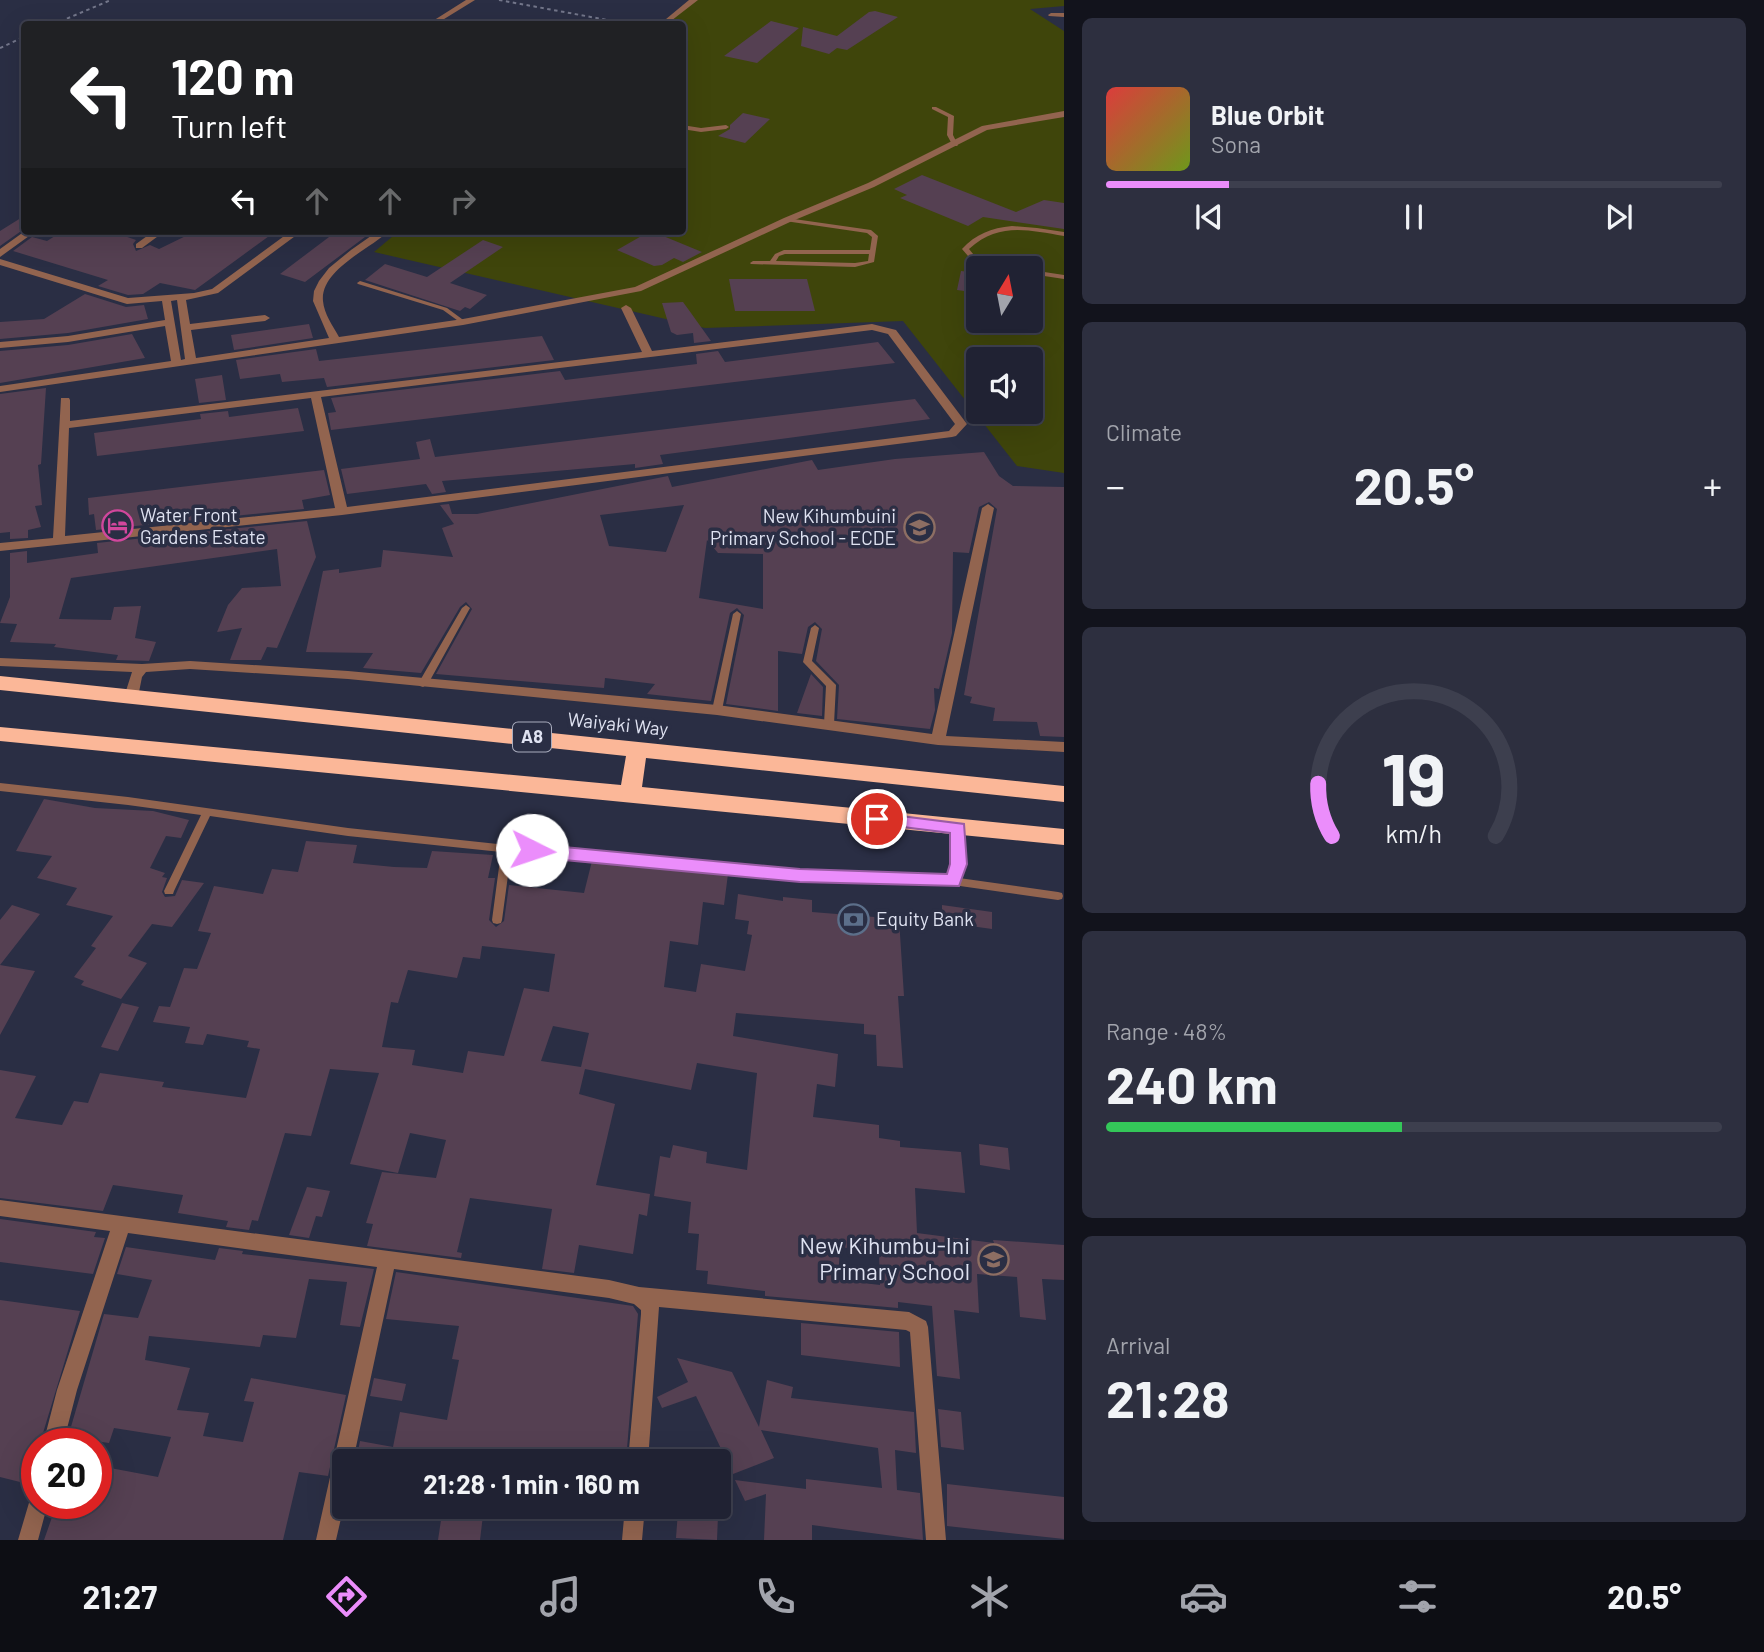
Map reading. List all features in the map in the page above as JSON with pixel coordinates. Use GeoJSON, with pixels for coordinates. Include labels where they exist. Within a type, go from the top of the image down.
{"type":"FeatureCollection","features":[{"type":"Feature","properties":{"kind":"highway","name":"Waiyaki Way"},"geometry":{"type":"LineString","coordinates":[[0,683],[1064,794]]}},
{"type":"Feature","properties":{"kind":"highway"},"geometry":{"type":"LineString","coordinates":[[0,734],[1064,837]]}},
{"type":"Feature","properties":{"kind":"highway"},"geometry":{"type":"LineString","coordinates":[[630,793],[637,749]]}},
{"type":"Feature","properties":{"kind":"highway"},"geometry":{"type":"LineString","coordinates":[[993,832],[1064,844]]}},
{"type":"Feature","properties":{"kind":"street"},"geometry":{"type":"LineString","coordinates":[[437,21],[471,0]]}},
{"type":"Feature","properties":{"kind":"street"},"geometry":{"type":"LineString","coordinates":[[667,21],[694,0]]}},
{"type":"Feature","properties":{"kind":"street"},"geometry":{"type":"LineString","coordinates":[[0,389],[463,322],[638,289],[787,220],[871,185],[985,128],[1064,114]]}},
{"type":"Feature","properties":{"kind":"street"},"geometry":{"type":"LineString","coordinates":[[0,254],[26,235]]}},
{"type":"Feature","properties":{"kind":"street"},"geometry":{"type":"LineString","coordinates":[[139,246],[154,235]]}},
{"type":"Feature","properties":{"kind":"street"},"geometry":{"type":"LineString","coordinates":[[0,262],[118,299],[181,297],[215,291],[292,235]]}},
{"type":"Feature","properties":{"kind":"street"},"geometry":{"type":"LineString","coordinates":[[336,341],[318,301],[319,290],[342,262],[379,235]]}},
{"type":"Feature","properties":{"kind":"street"},"geometry":{"type":"LineString","coordinates":[[181,297],[191,362]]}},
{"type":"Feature","properties":{"kind":"street"},"geometry":{"type":"LineString","coordinates":[[166,298],[177,365]]}},
{"type":"Feature","properties":{"kind":"street"},"geometry":{"type":"LineString","coordinates":[[626,309],[648,353]]}},
{"type":"Feature","properties":{"kind":"street"},"geometry":{"type":"LineString","coordinates":[[186,328],[265,318]]}},
{"type":"Feature","properties":{"kind":"street"},"geometry":{"type":"LineString","coordinates":[[0,345],[68,339],[170,322]]}},
{"type":"Feature","properties":{"kind":"street"},"geometry":{"type":"LineString","coordinates":[[0,547],[342,511],[952,433],[961,424],[892,332],[872,327],[66,425]]}},
{"type":"Feature","properties":{"kind":"street"},"geometry":{"type":"LineString","coordinates":[[314,394],[342,511]]}},
{"type":"Feature","properties":{"kind":"street"},"geometry":{"type":"LineString","coordinates":[[59,542],[65,400]]}},
{"type":"Feature","properties":{"kind":"street"},"geometry":{"type":"LineString","coordinates":[[938,740],[988,508]]}},
{"type":"Feature","properties":{"kind":"street"},"geometry":{"type":"LineString","coordinates":[[0,662],[142,668],[190,665],[717,710],[938,740],[1064,747]]}},
{"type":"Feature","properties":{"kind":"street"},"geometry":{"type":"LineString","coordinates":[[131,697],[136,676],[142,668]]}},
{"type":"Feature","properties":{"kind":"street"},"geometry":{"type":"LineString","coordinates":[[0,1208],[609,1289],[639,1296],[909,1321],[919,1327],[936,1540]]}},
{"type":"Feature","properties":{"kind":"street"},"geometry":{"type":"LineString","coordinates":[[57,1428],[121,1226]]}},
{"type":"Feature","properties":{"kind":"street"},"geometry":{"type":"LineString","coordinates":[[326,1540],[387,1261]]}},
{"type":"Feature","properties":{"kind":"street"},"geometry":{"type":"LineString","coordinates":[[639,1296],[650,1306],[650,1314],[639,1449]]}},
{"type":"Feature","properties":{"kind":"street"},"geometry":{"type":"LineString","coordinates":[[28,1540],[33,1519]]}},
{"type":"Feature","properties":{"kind":"street"},"geometry":{"type":"LineString","coordinates":[[632,1540],[634,1519]]}},
{"type":"Feature","properties":{"kind":"lane"},"geometry":{"type":"LineString","coordinates":[[1051,15],[1064,15]]}},
{"type":"Feature","properties":{"kind":"lane"},"geometry":{"type":"LineString","coordinates":[[934,108],[951,116],[950,135],[955,145]]}},
{"type":"Feature","properties":{"kind":"lane"},"geometry":{"type":"LineString","coordinates":[[686,128],[701,130],[726,127]]}},
{"type":"Feature","properties":{"kind":"lane"},"geometry":{"type":"LineString","coordinates":[[753,263],[871,262],[875,236],[869,231],[787,220]]}},
{"type":"Feature","properties":{"kind":"lane"},"geometry":{"type":"LineString","coordinates":[[971,256],[965,249],[973,240],[998,228],[1011,226],[1064,234]]}},
{"type":"Feature","properties":{"kind":"lane"},"geometry":{"type":"LineString","coordinates":[[772,263],[777,255],[784,252],[873,253]]}},
{"type":"Feature","properties":{"kind":"lane"},"geometry":{"type":"LineString","coordinates":[[1043,274],[1064,277]]}},
{"type":"Feature","properties":{"kind":"lane"},"geometry":{"type":"LineString","coordinates":[[360,283],[445,309],[463,322]]}},
{"type":"Feature","properties":{"kind":"lane"},"geometry":{"type":"LineString","coordinates":[[423,684],[466,608]]}},
{"type":"Feature","properties":{"kind":"lane"},"geometry":{"type":"LineString","coordinates":[[717,710],[737,614]]}},
{"type":"Feature","properties":{"kind":"lane"},"geometry":{"type":"LineString","coordinates":[[815,628],[807,662],[831,685],[829,724]]}},
{"type":"Feature","properties":{"kind":"lane"},"geometry":{"type":"LineString","coordinates":[[0,787],[506,849],[609,855],[800,875],[953,881],[1058,896]]}},
{"type":"Feature","properties":{"kind":"lane"},"geometry":{"type":"LineString","coordinates":[[169,891],[207,813]]}},
{"type":"Feature","properties":{"kind":"lane"},"geometry":{"type":"LineString","coordinates":[[953,881],[959,864],[958,828]]}},
{"type":"Feature","properties":{"kind":"lane"},"geometry":{"type":"LineString","coordinates":[[497,920],[506,849]]}},
{"type":"Feature","properties":{"kind":"path"},"geometry":{"type":"LineString","coordinates":[[61,21],[111,0]]}},
{"type":"Feature","properties":{"kind":"path"},"geometry":{"type":"LineString","coordinates":[[499,0],[572,17],[590,16],[614,21]]}},
{"type":"Feature","properties":{"kind":"path"},"geometry":{"type":"LineString","coordinates":[[0,48],[21,38]]}},
{"type":"Feature","properties":{"kind":"green space"},"geometry":{"type":"Polygon","coordinates":[[[694,0],[1064,0],[1064,6],[1030,9],[1064,31],[1064,473],[1017,466],[984,424],[1043,424],[1043,347],[966,347],[966,401],[903,321],[705,328],[374,252],[394,235],[686,235],[686,21],[663,21],[694,0]]]}},
{"type":"Feature","properties":{"kind":"building"},"geometry":{"type":"Polygon","coordinates":[[[869,12],[898,17],[847,50],[837,48],[829,54],[801,46],[803,27],[837,36],[869,12]]]}},
{"type":"Feature","properties":{"kind":"building"},"geometry":{"type":"Polygon","coordinates":[[[771,21],[799,28],[757,63],[724,56],[771,21]]]}},
{"type":"Feature","properties":{"kind":"building"},"geometry":{"type":"Polygon","coordinates":[[[743,113],[770,119],[745,143],[718,136],[730,129],[730,125],[743,113]]]}},
{"type":"Feature","properties":{"kind":"building"},"geometry":{"type":"Polygon","coordinates":[[[922,175],[1016,212],[1044,200],[1064,203],[1064,229],[983,217],[968,226],[900,198],[907,195],[894,189],[922,175]]]}},
{"type":"Feature","properties":{"kind":"building"},"geometry":{"type":"Polygon","coordinates":[[[21,218],[21,231],[0,246],[0,231],[21,218]]]}},
{"type":"Feature","properties":{"kind":"building"},"geometry":{"type":"Polygon","coordinates":[[[57,235],[122,235],[136,240],[133,244],[136,251],[150,245],[159,249],[188,235],[271,235],[195,290],[160,283],[143,294],[128,295],[98,286],[108,280],[13,251],[32,237],[47,241],[57,235]]]}},
{"type":"Feature","properties":{"kind":"building"},"geometry":{"type":"Polygon","coordinates":[[[332,235],[368,235],[305,282],[280,274],[332,235]]]}},
{"type":"Feature","properties":{"kind":"building"},"geometry":{"type":"Polygon","coordinates":[[[643,235],[661,235],[702,252],[683,262],[674,258],[654,266],[617,250],[643,235]]]}},
{"type":"Feature","properties":{"kind":"building"},"geometry":{"type":"Polygon","coordinates":[[[483,240],[503,247],[450,283],[487,295],[470,309],[465,307],[460,311],[365,280],[385,264],[427,277],[483,240]]]}},
{"type":"Feature","properties":{"kind":"building"},"geometry":{"type":"Polygon","coordinates":[[[961,271],[966,272],[966,291],[957,290],[961,271]]]}},
{"type":"Feature","properties":{"kind":"building"},"geometry":{"type":"Polygon","coordinates":[[[729,279],[807,279],[815,311],[735,311],[729,279]]]}},
{"type":"Feature","properties":{"kind":"building"},"geometry":{"type":"Polygon","coordinates":[[[85,294],[126,307],[144,305],[148,319],[68,333],[0,339],[0,322],[44,319],[85,294]]]}},
{"type":"Feature","properties":{"kind":"building"},"geometry":{"type":"Polygon","coordinates":[[[683,302],[711,341],[694,343],[693,333],[677,335],[671,332],[662,303],[683,302]]]}},
{"type":"Feature","properties":{"kind":"building"},"geometry":{"type":"Polygon","coordinates":[[[309,324],[313,338],[234,350],[231,335],[309,324]]]}},
{"type":"Feature","properties":{"kind":"building"},"geometry":{"type":"Polygon","coordinates":[[[132,334],[145,358],[0,383],[0,351],[68,345],[132,334]]]}},
{"type":"Feature","properties":{"kind":"building"},"geometry":{"type":"Polygon","coordinates":[[[542,336],[554,360],[327,387],[324,378],[282,382],[280,374],[240,379],[236,360],[316,349],[319,361],[542,336]]]}},
{"type":"Feature","properties":{"kind":"building"},"geometry":{"type":"Polygon","coordinates":[[[878,342],[895,363],[331,430],[328,413],[336,412],[331,398],[560,371],[565,380],[697,364],[696,354],[718,351],[725,362],[878,342]]]}},
{"type":"Feature","properties":{"kind":"building"},"geometry":{"type":"Polygon","coordinates":[[[222,375],[226,400],[199,403],[195,379],[222,375]]]}},
{"type":"Feature","properties":{"kind":"building"},"geometry":{"type":"Polygon","coordinates":[[[46,388],[41,464],[38,465],[42,505],[35,506],[41,527],[28,530],[28,538],[10,539],[10,532],[0,533],[0,394],[46,388]]]}},
{"type":"Feature","properties":{"kind":"building"},"geometry":{"type":"Polygon","coordinates":[[[915,399],[930,419],[660,455],[663,464],[635,468],[635,464],[442,481],[446,492],[432,494],[426,484],[347,494],[341,469],[420,459],[416,442],[430,439],[435,457],[915,399]]]}},
{"type":"Feature","properties":{"kind":"building"},"geometry":{"type":"Polygon","coordinates":[[[298,408],[304,431],[97,456],[94,433],[201,419],[200,414],[228,411],[229,417],[298,408]]]}},
{"type":"Feature","properties":{"kind":"building"},"geometry":{"type":"Polygon","coordinates":[[[984,452],[999,476],[1013,486],[1064,487],[1064,737],[1040,736],[1037,722],[993,721],[995,708],[970,703],[972,697],[964,695],[997,509],[989,502],[979,507],[969,553],[953,552],[952,633],[939,689],[934,688],[935,710],[930,729],[837,719],[839,685],[816,661],[822,629],[815,622],[808,627],[802,654],[778,651],[778,711],[726,704],[744,615],[737,608],[730,613],[711,701],[647,694],[655,684],[605,678],[604,688],[436,674],[472,609],[466,602],[460,607],[421,673],[363,668],[373,653],[306,652],[323,571],[339,569],[339,573],[381,567],[383,550],[453,557],[442,528],[454,524],[440,505],[449,504],[452,514],[477,514],[668,476],[672,487],[812,460],[818,470],[895,459],[984,452]],[[684,505],[600,515],[609,546],[666,552],[684,505]],[[707,540],[699,598],[763,609],[763,554],[718,553],[707,540]]]}},
{"type":"Feature","properties":{"kind":"building"},"geometry":{"type":"Polygon","coordinates":[[[324,470],[330,495],[302,500],[304,509],[96,530],[94,514],[89,515],[88,498],[324,470]]]}},
{"type":"Feature","properties":{"kind":"building"},"geometry":{"type":"Polygon","coordinates":[[[307,521],[316,557],[277,648],[267,647],[261,660],[230,660],[242,628],[217,632],[228,605],[242,588],[281,586],[277,549],[71,578],[59,619],[111,620],[114,607],[141,606],[135,638],[156,642],[149,661],[116,660],[118,655],[54,647],[56,644],[10,642],[17,624],[0,623],[10,597],[10,553],[27,551],[27,563],[98,553],[97,543],[307,521]]]}},
{"type":"Feature","properties":{"kind":"building"},"geometry":{"type":"Polygon","coordinates":[[[811,674],[823,687],[822,716],[797,713],[811,674]]]}},
{"type":"Feature","properties":{"kind":"building"},"geometry":{"type":"Polygon","coordinates":[[[44,799],[95,808],[153,811],[189,820],[181,838],[166,836],[150,868],[165,873],[162,877],[167,878],[162,892],[165,897],[175,896],[182,880],[204,883],[172,927],[152,924],[128,956],[147,963],[121,999],[81,985],[84,981],[74,977],[96,948],[91,946],[113,916],[66,905],[77,888],[37,878],[52,856],[16,851],[44,799]]]}},
{"type":"Feature","properties":{"kind":"building"},"geometry":{"type":"Polygon","coordinates":[[[306,841],[357,845],[353,863],[394,867],[427,868],[432,851],[493,855],[488,878],[495,878],[489,920],[496,927],[504,921],[509,885],[584,893],[592,861],[728,874],[724,905],[703,902],[698,945],[670,941],[664,987],[696,992],[701,964],[745,971],[752,935],[747,934],[749,921],[735,919],[738,894],[783,901],[783,897],[812,900],[812,912],[899,919],[904,996],[898,996],[903,1068],[877,1066],[876,1035],[864,1034],[864,1024],[736,1013],[733,1036],[838,1054],[835,1087],[817,1084],[813,1117],[879,1125],[879,1138],[900,1141],[900,1147],[961,1152],[965,1193],[915,1188],[917,1233],[994,1243],[993,1240],[1064,1245],[1064,1280],[1042,1279],[1046,1320],[1020,1317],[1017,1277],[977,1274],[979,1313],[954,1310],[960,1379],[937,1376],[932,1306],[898,1302],[898,1308],[765,1296],[765,1291],[707,1284],[708,1271],[696,1270],[699,1234],[688,1233],[691,1202],[654,1196],[660,1156],[670,1158],[673,1145],[707,1152],[706,1163],[747,1170],[757,1073],[697,1063],[691,1090],[585,1069],[579,1094],[615,1104],[596,1185],[650,1194],[647,1216],[639,1214],[633,1254],[579,1245],[574,1273],[542,1269],[552,1209],[470,1198],[457,1252],[462,1253],[461,1258],[367,1246],[373,1224],[366,1223],[382,1172],[436,1178],[446,1140],[410,1133],[398,1173],[350,1164],[379,1073],[330,1069],[311,1136],[285,1133],[258,1221],[252,1220],[249,1230],[226,1227],[228,1221],[178,1213],[183,1195],[113,1185],[103,1211],[0,1198],[0,1070],[36,1076],[15,1118],[62,1125],[74,1101],[88,1103],[100,1073],[164,1082],[162,1087],[246,1098],[260,1049],[247,1047],[249,1041],[207,1034],[203,1045],[185,1043],[190,1027],[153,1022],[159,1006],[170,1007],[184,968],[197,969],[211,933],[198,931],[214,886],[263,894],[272,869],[298,872],[306,841]],[[482,946],[480,959],[463,957],[457,978],[408,970],[398,1003],[391,1002],[382,1047],[415,1050],[412,1065],[463,1073],[468,1051],[504,1056],[524,988],[549,992],[555,954],[482,946]],[[553,1026],[541,1061],[581,1067],[589,1033],[553,1026]],[[840,1247],[838,1280],[880,1285],[879,1252],[840,1247]]]}},
{"type":"Feature","properties":{"kind":"building"},"geometry":{"type":"Polygon","coordinates":[[[12,905],[40,914],[0,965],[0,920],[12,905]]]}},
{"type":"Feature","properties":{"kind":"building"},"geometry":{"type":"Polygon","coordinates":[[[942,905],[992,912],[992,929],[942,922],[942,905]]]}},
{"type":"Feature","properties":{"kind":"building"},"geometry":{"type":"Polygon","coordinates":[[[0,965],[35,971],[0,1035],[0,965]]]}},
{"type":"Feature","properties":{"kind":"building"},"geometry":{"type":"Polygon","coordinates":[[[122,1003],[139,1007],[118,1051],[101,1047],[122,1003]]]}},
{"type":"Feature","properties":{"kind":"building"},"geometry":{"type":"Polygon","coordinates":[[[979,1144],[1008,1148],[1010,1170],[980,1165],[979,1144]]]}},
{"type":"Feature","properties":{"kind":"building"},"geometry":{"type":"Polygon","coordinates":[[[307,1187],[330,1191],[322,1217],[316,1216],[309,1238],[289,1235],[307,1187]]]}},
{"type":"Feature","properties":{"kind":"building"},"geometry":{"type":"Polygon","coordinates":[[[0,1219],[96,1232],[94,1237],[105,1238],[93,1274],[0,1262],[0,1219]]]}},
{"type":"Feature","properties":{"kind":"building"},"geometry":{"type":"Polygon","coordinates":[[[126,1247],[215,1260],[219,1248],[243,1251],[242,1254],[374,1269],[360,1327],[340,1325],[347,1282],[309,1279],[296,1338],[263,1335],[260,1347],[149,1336],[145,1360],[190,1368],[177,1410],[209,1413],[203,1436],[243,1442],[254,1402],[244,1401],[251,1378],[346,1395],[328,1476],[299,1472],[283,1540],[44,1540],[51,1519],[112,1519],[112,1468],[158,1477],[171,1437],[114,1428],[112,1434],[112,1428],[71,1428],[104,1314],[138,1318],[152,1280],[117,1274],[126,1247]]]}},
{"type":"Feature","properties":{"kind":"building"},"geometry":{"type":"Polygon","coordinates":[[[396,1272],[633,1306],[638,1314],[627,1449],[358,1449],[360,1441],[393,1447],[400,1412],[447,1420],[459,1360],[452,1359],[459,1326],[386,1319],[396,1272]]]}},
{"type":"Feature","properties":{"kind":"building"},"geometry":{"type":"Polygon","coordinates":[[[0,1300],[80,1311],[45,1428],[21,1428],[21,1482],[0,1477],[0,1300]]]}},
{"type":"Feature","properties":{"kind":"building"},"geometry":{"type":"Polygon","coordinates":[[[801,1323],[899,1332],[900,1367],[801,1355],[801,1323]]]}},
{"type":"Feature","properties":{"kind":"building"},"geometry":{"type":"Polygon","coordinates":[[[677,1358],[732,1372],[759,1427],[767,1380],[793,1387],[791,1398],[914,1412],[916,1453],[895,1450],[897,1490],[920,1493],[923,1540],[812,1525],[812,1540],[764,1540],[766,1494],[745,1501],[735,1480],[806,1489],[806,1479],[882,1488],[878,1448],[761,1430],[774,1458],[733,1474],[731,1449],[721,1449],[696,1396],[662,1408],[657,1397],[688,1382],[677,1358]]]}},
{"type":"Feature","properties":{"kind":"building"},"geometry":{"type":"Polygon","coordinates":[[[374,1378],[406,1384],[402,1401],[370,1396],[374,1378]]]}},
{"type":"Feature","properties":{"kind":"building"},"geometry":{"type":"Polygon","coordinates":[[[938,1409],[961,1412],[964,1450],[941,1447],[938,1409]]]}},
{"type":"Feature","properties":{"kind":"building"},"geometry":{"type":"Polygon","coordinates":[[[947,1484],[1064,1497],[1064,1539],[947,1526],[947,1484]]]}},
{"type":"Feature","properties":{"kind":"building"},"geometry":{"type":"Polygon","coordinates":[[[441,1519],[483,1519],[480,1540],[438,1540],[441,1519]]]}},
{"type":"Feature","properties":{"kind":"building"},"geometry":{"type":"Polygon","coordinates":[[[677,1519],[718,1519],[717,1540],[676,1538],[677,1519]]]}},
{"type":"Feature","properties":{"kind":"place","name":"Water Front Gardens Estate"},"geometry":{"type":"Point","coordinates":[117,526]}},
{"type":"Feature","properties":{"kind":"place","name":"New Kihumbuini Primary School - ECDE"},"geometry":{"type":"Point","coordinates":[919,527]}},
{"type":"Feature","properties":{"kind":"place","name":"Equity Bank"},"geometry":{"type":"Point","coordinates":[853,919]}},
{"type":"Feature","properties":{"kind":"place","name":"New Kihumbu-Ini Primary School"},"geometry":{"type":"Point","coordinates":[993,1259]}},
{"type":"Feature","properties":{"kind":"route"},"geometry":{"type":"LineString","coordinates":[[532,850],[609,855],[800,875],[953,881],[959,864],[958,828],[877,819]]}}]}
